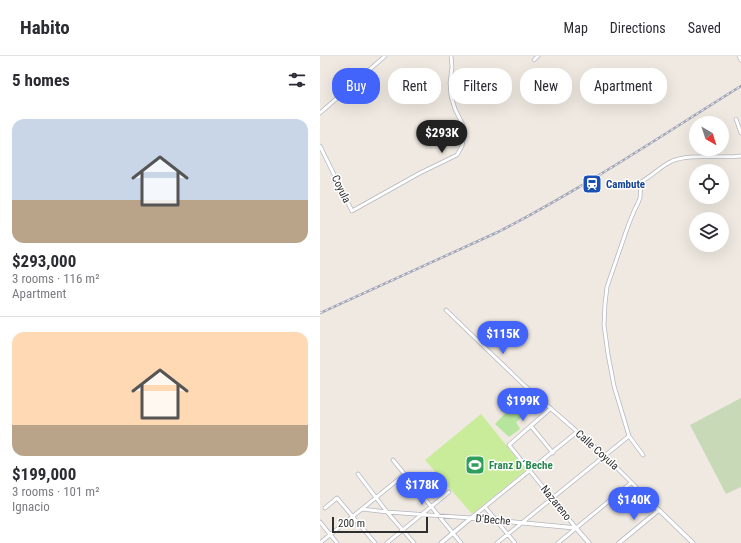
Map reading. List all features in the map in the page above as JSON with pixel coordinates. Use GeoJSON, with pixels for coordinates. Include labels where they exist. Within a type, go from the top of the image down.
{"type":"FeatureCollection","features":[{"type":"Feature","properties":{"kind":"street"},"geometry":{"type":"LineString","coordinates":[[320,113],[385,56]]}},
{"type":"Feature","properties":{"kind":"street","name":"Coyula"},"geometry":{"type":"LineString","coordinates":[[320,146],[352,211],[420,173],[457,155],[462,146],[464,135],[463,126],[455,109],[450,83],[452,56]]}},
{"type":"Feature","properties":{"kind":"street"},"geometry":{"type":"LineString","coordinates":[[534,60],[538,56]]}},
{"type":"Feature","properties":{"kind":"street"},"geometry":{"type":"LineString","coordinates":[[738,56],[741,60]]}},
{"type":"Feature","properties":{"kind":"street"},"geometry":{"type":"LineString","coordinates":[[736,119],[741,133]]}},
{"type":"Feature","properties":{"kind":"street"},"geometry":{"type":"LineString","coordinates":[[643,455],[629,436],[614,386],[604,325],[607,287],[628,226],[640,198],[641,182],[671,161],[680,158],[741,156]]}},
{"type":"Feature","properties":{"kind":"street"},"geometry":{"type":"LineString","coordinates":[[446,310],[524,386],[550,409],[531,426],[552,453]]}},
{"type":"Feature","properties":{"kind":"street","name":"Calle Coyula"},"geometry":{"type":"LineString","coordinates":[[550,409],[604,455],[693,543]]}},
{"type":"Feature","properties":{"kind":"street","name":"Nazareno"},"geometry":{"type":"LineString","coordinates":[[531,426],[509,445],[589,543]]}},
{"type":"Feature","properties":{"kind":"street"},"geometry":{"type":"LineString","coordinates":[[441,543],[577,432]]}},
{"type":"Feature","properties":{"kind":"street"},"geometry":{"type":"LineString","coordinates":[[497,543],[629,436]]}},
{"type":"Feature","properties":{"kind":"street"},"geometry":{"type":"LineString","coordinates":[[393,460],[461,543]]}},
{"type":"Feature","properties":{"kind":"street"},"geometry":{"type":"LineString","coordinates":[[358,474],[387,512],[414,543]]}},
{"type":"Feature","properties":{"kind":"street"},"geometry":{"type":"LineString","coordinates":[[320,543],[405,474]]}},
{"type":"Feature","properties":{"kind":"street"},"geometry":{"type":"LineString","coordinates":[[418,490],[435,476]]}},
{"type":"Feature","properties":{"kind":"street"},"geometry":{"type":"LineString","coordinates":[[558,543],[632,483]]}},
{"type":"Feature","properties":{"kind":"street"},"geometry":{"type":"LineString","coordinates":[[387,543],[449,492]]}},
{"type":"Feature","properties":{"kind":"street"},"geometry":{"type":"LineString","coordinates":[[324,508],[337,498],[375,543]]}},
{"type":"Feature","properties":{"kind":"street"},"geometry":{"type":"LineString","coordinates":[[485,507],[515,543]]}},
{"type":"Feature","properties":{"kind":"street","name":"D'Beche"},"geometry":{"type":"LineString","coordinates":[[362,509],[576,528]]}},
{"type":"Feature","properties":{"kind":"street"},"geometry":{"type":"LineString","coordinates":[[619,543],[659,510]]}},
{"type":"Feature","properties":{"kind":"street"},"geometry":{"type":"LineString","coordinates":[[320,522],[337,543]]}},
{"type":"Feature","properties":{"kind":"green space"},"geometry":{"type":"Polygon","coordinates":[[[525,392],[537,405],[516,422],[520,429],[509,437],[495,424],[525,392]]]}},
{"type":"Feature","properties":{"kind":"green space"},"geometry":{"type":"Polygon","coordinates":[[[741,398],[741,487],[726,494],[690,425],[741,398]]]}},
{"type":"Feature","properties":{"kind":"green space","name":"Franz D´Beche"},"geometry":{"type":"Polygon","coordinates":[[[481,414],[526,470],[472,514],[425,460],[481,414]]]}},
{"type":"Feature","properties":{"kind":"railway"},"geometry":{"type":"LineString","coordinates":[[320,313],[498,232],[621,162],[741,86]]}},
{"type":"Feature","properties":{"kind":"place","name":"Cambute"},"geometry":{"type":"Point","coordinates":[592,184]}},
{"type":"Feature","properties":{"kind":"place","name":"Franz D´Beche"},"geometry":{"type":"Point","coordinates":[475,465]}}]}
